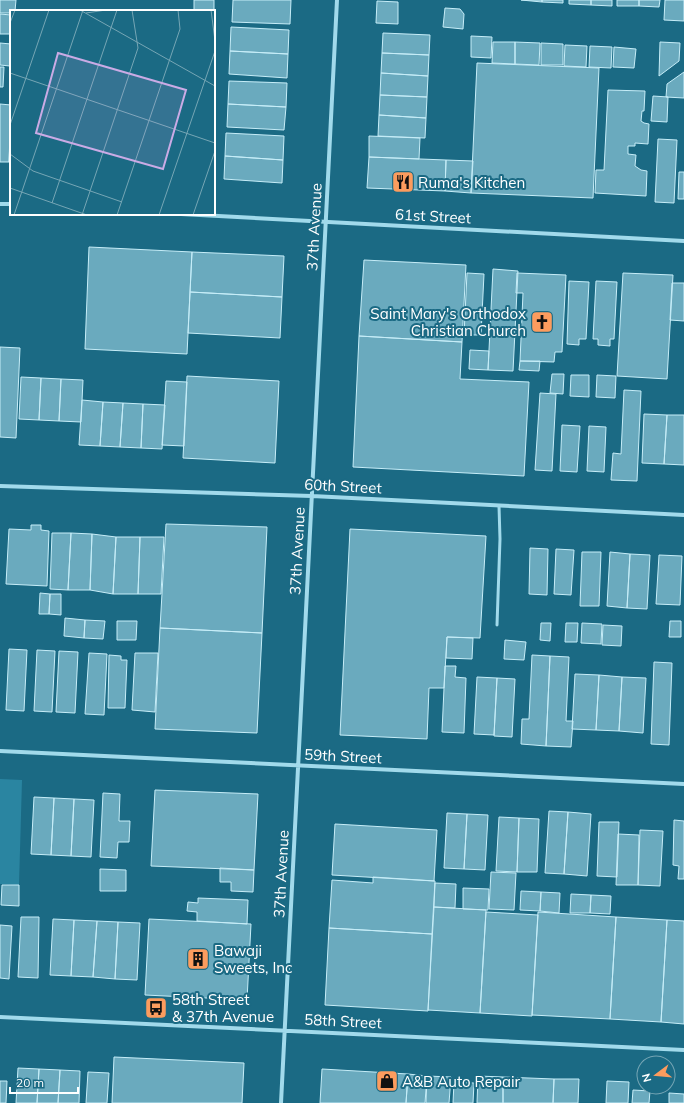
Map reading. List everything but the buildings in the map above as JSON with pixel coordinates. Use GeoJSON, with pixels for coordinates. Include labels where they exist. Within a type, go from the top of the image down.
{"type":"FeatureCollection","features":[{"type":"Feature","properties":{"kind":"street","name":"37th Avenue"},"geometry":{"type":"LineString","coordinates":[[281,1103],[337,0]]}},
{"type":"Feature","properties":{"kind":"street","name":"61st Street"},"geometry":{"type":"LineString","coordinates":[[199,215],[684,241]]}},
{"type":"Feature","properties":{"kind":"street","name":"60th Street"},"geometry":{"type":"LineString","coordinates":[[0,486],[312,496],[684,515]]}},
{"type":"Feature","properties":{"kind":"street","name":"59th Street"},"geometry":{"type":"LineString","coordinates":[[0,751],[684,784]]}},
{"type":"Feature","properties":{"kind":"street","name":"58th Street"},"geometry":{"type":"LineString","coordinates":[[0,1017],[684,1050]]}},
{"type":"Feature","properties":{"kind":"lane"},"geometry":{"type":"LineString","coordinates":[[497,625],[500,539],[499,506]]}},
{"type":"Feature","properties":{"kind":"shaded area"},"geometry":{"type":"Polygon","coordinates":[[[0,779],[22,780],[19,885],[0,884],[0,779]]]}},
{"type":"Feature","properties":{"kind":"place","name":"Ruma's Kitchen"},"geometry":{"type":"Point","coordinates":[403,182]}},
{"type":"Feature","properties":{"kind":"place","name":"Saint Mary's Orthodox Christian Church"},"geometry":{"type":"Point","coordinates":[542,322]}},
{"type":"Feature","properties":{"kind":"place","name":"Bawaji Sweets, Inc"},"geometry":{"type":"Point","coordinates":[198,959]}},
{"type":"Feature","properties":{"kind":"place","name":"58th Street & 37th Avenue"},"geometry":{"type":"Point","coordinates":[156,1008]}},
{"type":"Feature","properties":{"kind":"place","name":"A&B Auto Repair"},"geometry":{"type":"Point","coordinates":[387,1081]}}]}
